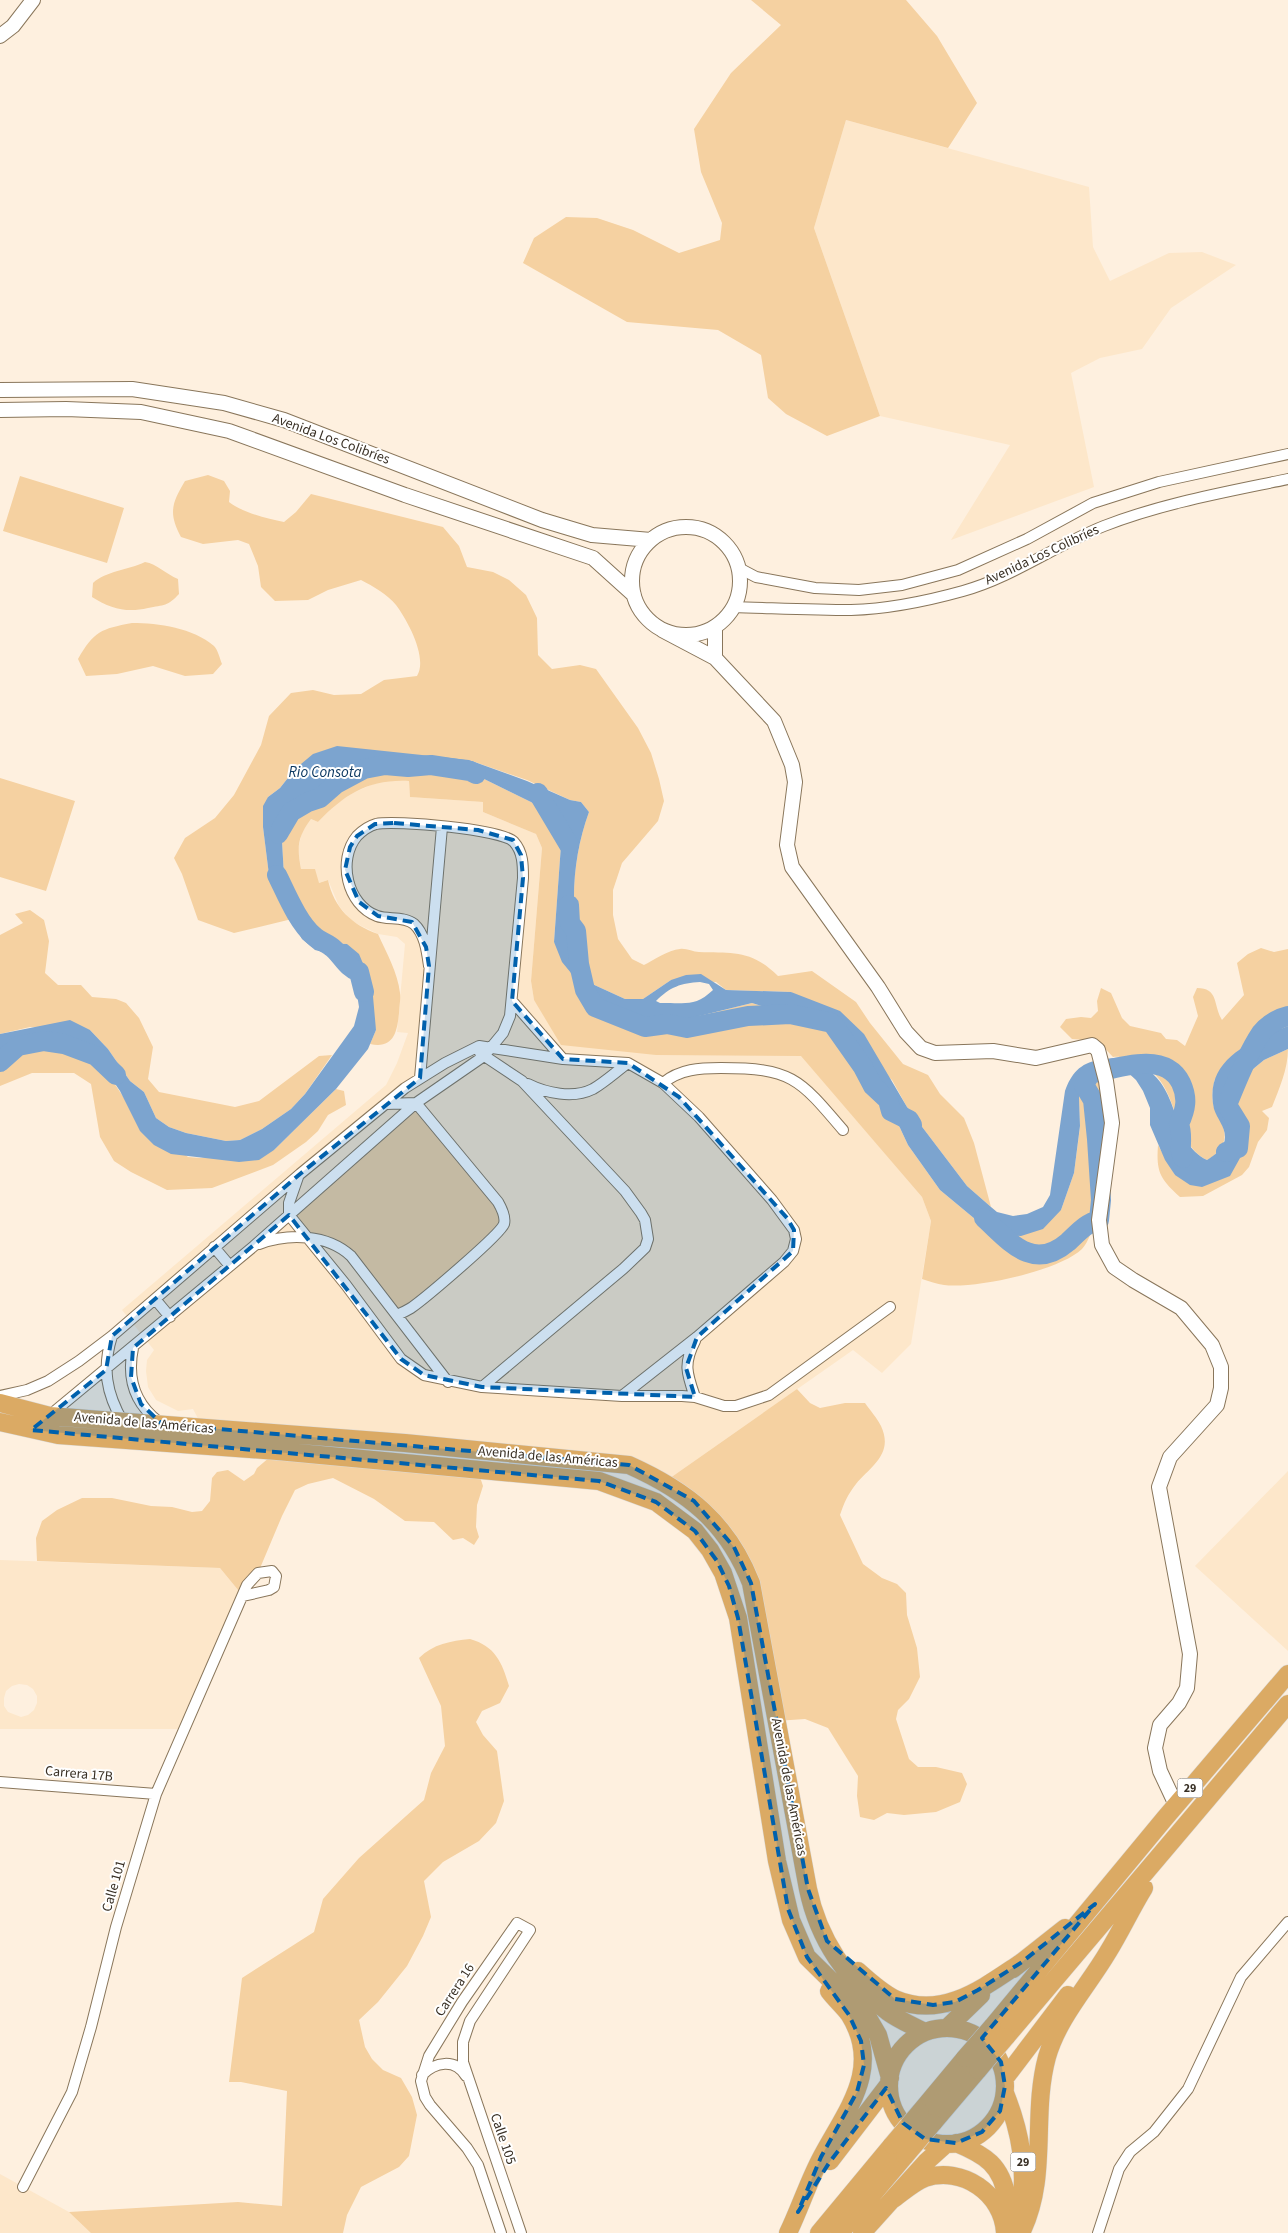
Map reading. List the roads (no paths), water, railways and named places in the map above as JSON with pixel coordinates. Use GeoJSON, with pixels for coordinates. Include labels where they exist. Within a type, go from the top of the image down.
{"type":"FeatureCollection","features":[{"type":"Feature","properties":{"kind":"highway","name":"Avenida de las Américas"},"geometry":{"type":"LineString","coordinates":[[0,1403],[50,1416],[405,1444],[629,1465],[657,1478],[694,1501],[715,1522],[734,1548],[751,1583],[809,1894],[827,1942],[848,1975],[867,1995],[889,2013],[925,2032]]}},
{"type":"Feature","properties":{"kind":"highway"},"geometry":{"type":"LineString","coordinates":[[31,1430],[50,1416]]}},
{"type":"Feature","properties":{"kind":"highway","name":"Avenida de las Américas"},"geometry":{"type":"LineString","coordinates":[[0,1422],[31,1430],[87,1438],[152,1441],[599,1481],[656,1502],[695,1531],[720,1567],[738,1618],[777,1861],[791,1920],[808,1957],[868,2016],[878,2035],[890,2081]]}},
{"type":"Feature","properties":{"kind":"highway"},"geometry":{"type":"LineString","coordinates":[[123,1422],[131,1430],[152,1441]]}},
{"type":"Feature","properties":{"kind":"highway","name":"29"},"geometry":{"type":"LineString","coordinates":[[999,2032],[1095,1904],[1176,1805],[1288,1674]]}},
{"type":"Feature","properties":{"kind":"highway","name":"29"},"geometry":{"type":"LineString","coordinates":[[819,2233],[899,2150],[999,2032],[1168,1847],[1288,1704]]}},
{"type":"Feature","properties":{"kind":"highway"},"geometry":{"type":"LineString","coordinates":[[862,2233],[926,2162],[951,2144],[974,2137],[989,2126],[1000,2111],[1005,2086],[1123,1922],[1168,1847]]}},
{"type":"Feature","properties":{"kind":"highway"},"geometry":{"type":"LineString","coordinates":[[947,2028],[970,2005],[1095,1904]]}},
{"type":"Feature","properties":{"kind":"highway"},"geometry":{"type":"LineString","coordinates":[[1019,2233],[1030,2212],[1038,2181],[1041,2084],[1048,2055],[1059,2029],[1109,1951],[1123,1922]]}},
{"type":"Feature","properties":{"kind":"highway"},"geometry":{"type":"LineString","coordinates":[[827,1942],[877,1987],[895,1998],[911,2003],[933,2005],[955,2002],[1022,1962]]}},
{"type":"Feature","properties":{"kind":"highway"},"geometry":{"type":"LineString","coordinates":[[788,2233],[821,2157],[857,2092],[864,2065],[861,2041],[849,2015],[830,1993],[808,1957]]}},
{"type":"Feature","properties":{"kind":"highway","name":"29"},"geometry":{"type":"LineString","coordinates":[[1006,2233],[1009,2218],[1004,2183],[997,2169],[988,2160],[951,2144],[932,2142],[919,2136],[903,2123],[893,2105],[890,2081],[895,2062],[904,2047],[925,2032],[947,2028],[964,2030],[986,2042],[996,2054],[1022,2143],[1024,2193],[1019,2233]]}},
{"type":"Feature","properties":{"kind":"highway"},"geometry":{"type":"LineString","coordinates":[[798,2212],[829,2163],[890,2081]]}},
{"type":"Feature","properties":{"kind":"highway","name":"29"},"geometry":{"type":"LineString","coordinates":[[840,2233],[899,2150]]}},
{"type":"Feature","properties":{"kind":"highway"},"geometry":{"type":"LineString","coordinates":[[892,2200],[923,2178],[942,2175],[961,2177],[978,2184],[990,2196],[998,2209],[1006,2233]]}},
{"type":"Feature","properties":{"kind":"main road"},"geometry":{"type":"LineString","coordinates":[[0,36],[13,26],[33,0]]}},
{"type":"Feature","properties":{"kind":"main road","name":"Avenida Los Colibríes"},"geometry":{"type":"LineString","coordinates":[[0,390],[132,389],[224,403],[284,420],[542,520],[592,535],[651,540]]}},
{"type":"Feature","properties":{"kind":"main road","name":"Avenida Los Colibríes"},"geometry":{"type":"LineString","coordinates":[[0,410],[66,409],[141,412],[229,431],[414,498],[593,558],[634,595]]}},
{"type":"Feature","properties":{"kind":"main road"},"geometry":{"type":"LineString","coordinates":[[662,630],[680,635],[698,634],[715,627],[733,607],[738,595],[740,582],[733,554],[723,542],[703,531],[680,528],[665,532],[651,540],[641,551],[634,565],[632,580],[634,595],[640,610],[662,630],[715,658],[774,721],[792,765],[794,782],[787,845],[792,867],[878,987],[906,1032],[921,1048],[935,1053],[993,1051],[1036,1058],[1092,1045],[1098,1050],[1106,1081],[1112,1123],[1099,1220],[1102,1245],[1114,1266],[1133,1280],[1182,1308],[1212,1345],[1220,1367],[1221,1388],[1217,1405],[1170,1457],[1159,1487],[1190,1654],[1187,1688],[1179,1703],[1160,1725],[1156,1748],[1160,1772],[1176,1805]]}},
{"type":"Feature","properties":{"kind":"main road"},"geometry":{"type":"LineString","coordinates":[[715,627],[715,658]]}},
{"type":"Feature","properties":{"kind":"street","name":"Avenida Los Colibríes"},"geometry":{"type":"LineString","coordinates":[[738,568],[756,577],[815,588],[859,590],[902,585],[958,570],[1027,539],[1093,503],[1160,482],[1288,454]]}},
{"type":"Feature","properties":{"kind":"street","name":"Avenida Los Colibríes"},"geometry":{"type":"LineString","coordinates":[[733,607],[852,610],[913,603],[964,591],[1011,573],[1079,536],[1106,525],[1164,506],[1288,479]]}},
{"type":"Feature","properties":{"kind":"street"},"geometry":{"type":"LineString","coordinates":[[50,1416],[254,1246],[328,1178],[416,1103],[488,1053],[503,1033],[510,1016],[512,1001],[523,878],[521,855],[513,840],[506,836],[478,830],[394,823],[375,824],[358,836],[350,847],[346,858],[348,882],[359,902],[368,912],[378,916],[412,922],[422,937],[429,966]]}},
{"type":"Feature","properties":{"kind":"street"},"geometry":{"type":"LineString","coordinates":[[420,1078],[442,827]]}},
{"type":"Feature","properties":{"kind":"street"},"geometry":{"type":"LineString","coordinates":[[512,1001],[563,1059]]}},
{"type":"Feature","properties":{"kind":"street"},"geometry":{"type":"LineString","coordinates":[[0,1396],[27,1390],[57,1376],[112,1336],[300,1174],[386,1104],[420,1078],[474,1047],[488,1053],[522,1081],[625,1191],[645,1220],[648,1239],[645,1248],[623,1269],[482,1387]]}},
{"type":"Feature","properties":{"kind":"street"},"geometry":{"type":"LineString","coordinates":[[488,1053],[628,1063],[663,1084],[699,1117],[772,1200],[794,1230],[796,1238],[793,1251],[784,1262],[697,1337],[622,1396]]}},
{"type":"Feature","properties":{"kind":"street"},"geometry":{"type":"LineString","coordinates":[[522,1081],[535,1088],[555,1093],[586,1092],[595,1088],[628,1063]]}},
{"type":"Feature","properties":{"kind":"street"},"geometry":{"type":"LineString","coordinates":[[663,1084],[677,1074],[696,1069],[745,1067],[766,1069],[788,1077],[806,1088],[843,1130]]}},
{"type":"Feature","properties":{"kind":"street"},"geometry":{"type":"LineString","coordinates":[[386,1104],[416,1103]]}},
{"type":"Feature","properties":{"kind":"street"},"geometry":{"type":"LineString","coordinates":[[397,1315],[412,1307],[473,1255],[499,1232],[504,1222],[503,1212],[498,1202],[416,1103]]}},
{"type":"Feature","properties":{"kind":"street"},"geometry":{"type":"LineString","coordinates":[[300,1174],[289,1203],[289,1215],[401,1359],[424,1375],[448,1382],[482,1387],[622,1396],[695,1397],[724,1406],[736,1406],[769,1395],[890,1308]]}},
{"type":"Feature","properties":{"kind":"street"},"geometry":{"type":"LineString","coordinates":[[289,1215],[321,1240]]}},
{"type":"Feature","properties":{"kind":"street"},"geometry":{"type":"LineString","coordinates":[[254,1246],[279,1238],[321,1240],[341,1247],[351,1256],[448,1382]]}},
{"type":"Feature","properties":{"kind":"street"},"geometry":{"type":"LineString","coordinates":[[214,1247],[230,1266]]}},
{"type":"Feature","properties":{"kind":"street"},"geometry":{"type":"LineString","coordinates":[[155,1299],[170,1317]]}},
{"type":"Feature","properties":{"kind":"street"},"geometry":{"type":"LineString","coordinates":[[112,1336],[107,1352],[107,1388],[113,1406],[123,1422]]}},
{"type":"Feature","properties":{"kind":"street"},"geometry":{"type":"LineString","coordinates":[[695,1397],[686,1368],[688,1355],[697,1337]]}},
{"type":"Feature","properties":{"kind":"street"},"geometry":{"type":"LineString","coordinates":[[133,1348],[130,1369],[134,1391],[146,1410],[162,1424]]}},
{"type":"Feature","properties":{"kind":"street","name":"Calle 101"},"geometry":{"type":"LineString","coordinates":[[23,2187],[72,2092],[112,1943],[156,1794],[243,1596]]}},
{"type":"Feature","properties":{"kind":"street","name":"Carrera 17B"},"geometry":{"type":"LineString","coordinates":[[0,1782],[156,1794]]}},
{"type":"Feature","properties":{"kind":"street"},"geometry":{"type":"LineString","coordinates":[[1098,2233],[1119,2169],[1130,2152],[1154,2132],[1188,2089],[1241,1977],[1288,1922]]}},
{"type":"Feature","properties":{"kind":"street","name":"Carrera 16"},"geometry":{"type":"LineString","coordinates":[[422,2074],[429,2056],[462,2002],[516,1923],[530,1930],[470,2021],[465,2033],[462,2052]]}},
{"type":"Feature","properties":{"kind":"street","name":"Calle 105"},"geometry":{"type":"LineString","coordinates":[[462,2052],[467,2079],[520,2229]]}},
{"type":"Feature","properties":{"kind":"street"},"geometry":{"type":"LineString","coordinates":[[467,2079],[462,2071],[449,2064],[433,2066],[422,2074],[421,2080],[424,2097],[467,2148],[478,2165],[501,2232],[520,2229]]}},
{"type":"Feature","properties":{"kind":"water","name":"Rio Consota"},"geometry":{"type":"Polygon","coordinates":[[[337,746],[469,760],[527,781],[570,800],[581,802],[589,812],[577,860],[574,909],[579,947],[590,983],[625,999],[643,999],[671,980],[686,975],[701,974],[726,990],[791,992],[840,1011],[864,1034],[907,1107],[967,1186],[997,1212],[1013,1216],[1027,1214],[1043,1207],[1050,1195],[1065,1091],[1070,1079],[1081,1067],[1092,1061],[1125,1058],[1148,1070],[1159,1080],[1166,1092],[1187,1141],[1195,1152],[1207,1160],[1219,1151],[1225,1141],[1224,1129],[1214,1109],[1213,1092],[1216,1077],[1223,1065],[1245,1046],[1288,1026],[1288,1049],[1264,1060],[1241,1079],[1227,1105],[1245,1149],[1230,1176],[1202,1187],[1190,1185],[1175,1175],[1165,1160],[1150,1125],[1150,1108],[1136,1080],[1124,1069],[1098,1070],[1090,1074],[1079,1097],[1080,1126],[1074,1173],[1061,1210],[1043,1229],[1021,1236],[1003,1235],[987,1229],[940,1190],[908,1145],[880,1085],[841,1038],[830,1028],[752,1003],[667,1024],[653,1021],[626,1020],[610,1013],[585,990],[562,962],[554,942],[561,845],[555,821],[551,816],[535,804],[476,775],[448,767],[391,765],[364,769],[343,787],[308,802],[292,812],[282,841],[285,894],[311,934],[322,943],[347,944],[359,954],[372,985],[376,1030],[368,1049],[336,1089],[274,1150],[259,1160],[239,1162],[171,1154],[154,1145],[140,1131],[120,1091],[96,1056],[82,1044],[44,1041],[18,1046],[0,1053],[0,1034],[70,1020],[90,1030],[108,1049],[130,1081],[144,1092],[156,1118],[169,1127],[186,1133],[226,1141],[240,1140],[262,1129],[291,1109],[305,1094],[354,1026],[359,1007],[353,969],[343,960],[331,954],[315,950],[302,939],[269,875],[263,827],[263,806],[268,797],[280,788],[295,769],[313,754],[337,746]],[[700,982],[687,983],[671,989],[656,1001],[660,1003],[694,1002],[713,990],[709,984],[700,982]]]}},
{"type":"Feature","properties":{"kind":"waterway"},"geometry":{"type":"LineString","coordinates":[[278,834],[291,812],[308,802],[320,798],[336,784],[364,769],[385,765],[408,767],[431,765],[470,771],[476,774]]}},
{"type":"Feature","properties":{"kind":"waterway"},"geometry":{"type":"LineString","coordinates":[[538,793],[569,845]]}},
{"type":"Feature","properties":{"kind":"waterway"},"geometry":{"type":"LineString","coordinates":[[277,875],[303,924],[316,938],[334,949],[350,967],[359,972],[364,992]]}},
{"type":"Feature","properties":{"kind":"waterway"},"geometry":{"type":"LineString","coordinates":[[569,905],[570,923],[576,931],[579,964],[585,990],[595,1007],[645,1027],[667,1024],[687,1028],[748,1016],[790,1014],[832,1023],[863,1067],[873,1086],[888,1100],[891,1111],[909,1120],[912,1125]]}},
{"type":"Feature","properties":{"kind":"waterway"},"geometry":{"type":"LineString","coordinates":[[1226,1152],[1238,1148],[1240,1126],[1227,1105],[1251,1050],[1264,1030],[1273,1022],[1288,1016]]}},
{"type":"Feature","properties":{"kind":"waterway"},"geometry":{"type":"LineString","coordinates":[[0,1062],[18,1046],[44,1041],[64,1044],[96,1056],[116,1075]]}},
{"type":"Feature","properties":{"kind":"waterway"},"geometry":{"type":"LineString","coordinates":[[984,1218],[1013,1244],[1033,1254],[1055,1251],[1086,1226],[1099,1220],[1101,1200],[1093,1100],[1084,1085],[1090,1074],[1140,1064],[1164,1067],[1174,1073],[1181,1083],[1185,1099],[1185,1108],[1179,1124],[1183,1158]]}}]}
